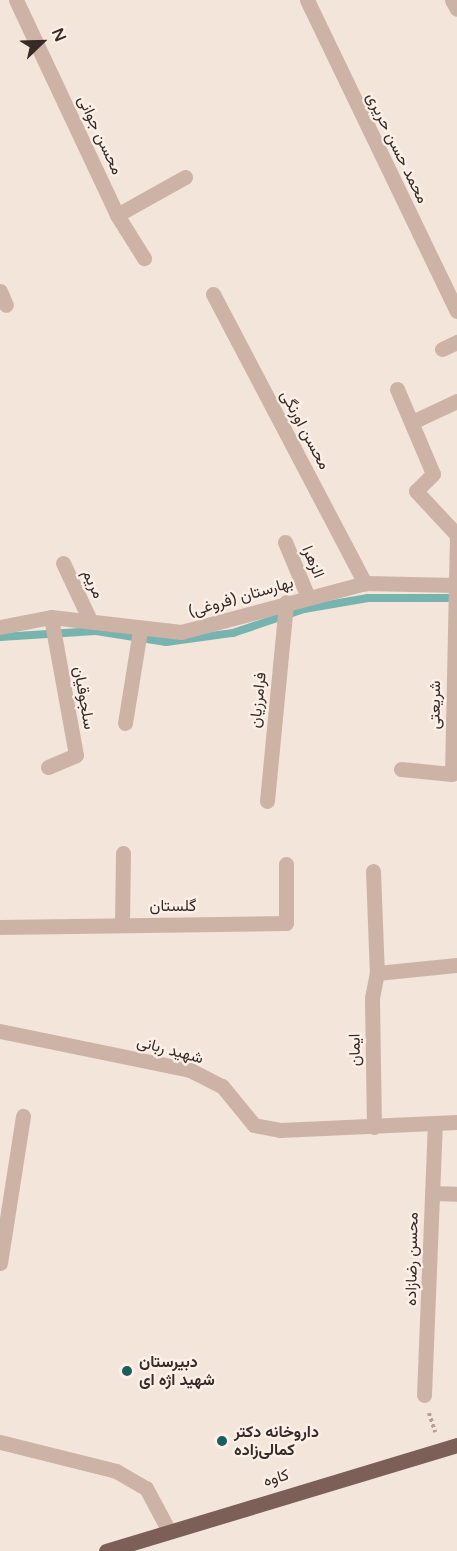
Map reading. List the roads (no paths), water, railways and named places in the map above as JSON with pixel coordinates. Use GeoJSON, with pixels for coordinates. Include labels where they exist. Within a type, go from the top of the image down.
{"type":"FeatureCollection","features":[{"type":"Feature","properties":{"kind":"main road","name":"کاوه"},"geometry":{"type":"LineString","coordinates":[[106,1551],[140,1545],[169,1531],[457,1445]]}},
{"type":"Feature","properties":{"kind":"street","name":"محسن جوانی"},"geometry":{"type":"LineString","coordinates":[[16,0],[117,215],[144,258]]}},
{"type":"Feature","properties":{"kind":"street","name":"محمد حسن حریری"},"geometry":{"type":"LineString","coordinates":[[307,0],[457,311]]}},
{"type":"Feature","properties":{"kind":"street"},"geometry":{"type":"LineString","coordinates":[[453,0],[457,9]]}},
{"type":"Feature","properties":{"kind":"street"},"geometry":{"type":"LineString","coordinates":[[117,215],[185,177]]}},
{"type":"Feature","properties":{"kind":"street","name":"محسن اورنگی"},"geometry":{"type":"LineString","coordinates":[[213,294],[365,583]]}},
{"type":"Feature","properties":{"kind":"street"},"geometry":{"type":"LineString","coordinates":[[442,349],[457,342]]}},
{"type":"Feature","properties":{"kind":"street"},"geometry":{"type":"LineString","coordinates":[[397,389],[433,474],[416,491],[457,534]]}},
{"type":"Feature","properties":{"kind":"street"},"geometry":{"type":"LineString","coordinates":[[412,422],[457,401]]}},
{"type":"Feature","properties":{"kind":"street","name":"شریعتی"},"geometry":{"type":"LineString","coordinates":[[401,769],[452,774],[457,534]]}},
{"type":"Feature","properties":{"kind":"street","name":"الزهرا"},"geometry":{"type":"LineString","coordinates":[[285,542],[309,597]]}},
{"type":"Feature","properties":{"kind":"street","name":"مریم"},"geometry":{"type":"LineString","coordinates":[[63,563],[90,620]]}},
{"type":"Feature","properties":{"kind":"street","name":"بهارستان (فروغی)"},"geometry":{"type":"LineString","coordinates":[[0,627],[51,619],[90,620],[140,631],[181,632],[365,583],[455,585]]}},
{"type":"Feature","properties":{"kind":"street","name":"فرامرزیان"},"geometry":{"type":"LineString","coordinates":[[267,801],[286,604]]}},
{"type":"Feature","properties":{"kind":"street","name":"سلجوقیان"},"geometry":{"type":"LineString","coordinates":[[48,767],[76,755],[51,619]]}},
{"type":"Feature","properties":{"kind":"street"},"geometry":{"type":"LineString","coordinates":[[125,723],[140,631]]}},
{"type":"Feature","properties":{"kind":"street"},"geometry":{"type":"LineString","coordinates":[[122,924],[123,853]]}},
{"type":"Feature","properties":{"kind":"street","name":"گلستان"},"geometry":{"type":"LineString","coordinates":[[0,927],[286,924],[286,864]]}},
{"type":"Feature","properties":{"kind":"street","name":"ایمان"},"geometry":{"type":"LineString","coordinates":[[373,871],[377,973],[372,998],[374,1127]]}},
{"type":"Feature","properties":{"kind":"street"},"geometry":{"type":"LineString","coordinates":[[377,973],[457,965]]}},
{"type":"Feature","properties":{"kind":"street","name":"شهید ربانی"},"geometry":{"type":"LineString","coordinates":[[0,1031],[190,1070],[222,1086],[254,1125],[280,1130],[457,1122]]}},
{"type":"Feature","properties":{"kind":"street"},"geometry":{"type":"LineString","coordinates":[[0,1263],[23,1116]]}},
{"type":"Feature","properties":{"kind":"street","name":"محسن رضازاده"},"geometry":{"type":"LineString","coordinates":[[424,1395],[435,1123]]}},
{"type":"Feature","properties":{"kind":"street"},"geometry":{"type":"LineString","coordinates":[[432,1193],[457,1194]]}},
{"type":"Feature","properties":{"kind":"street"},"geometry":{"type":"LineString","coordinates":[[0,1442],[116,1471],[146,1488],[169,1531]]}},
{"type":"Feature","properties":{"kind":"waterway"},"geometry":{"type":"LineString","coordinates":[[0,637],[96,631],[166,642],[233,633],[304,609],[368,598],[456,598]]}},
{"type":"Feature","properties":{"kind":"place","name":"دبیرستان شهید اژه ای"},"geometry":{"type":"Point","coordinates":[127,1371]}},
{"type":"Feature","properties":{"kind":"place","name":"داروخانه دکتر کمالی‌زاده"},"geometry":{"type":"Point","coordinates":[222,1441]}}]}
